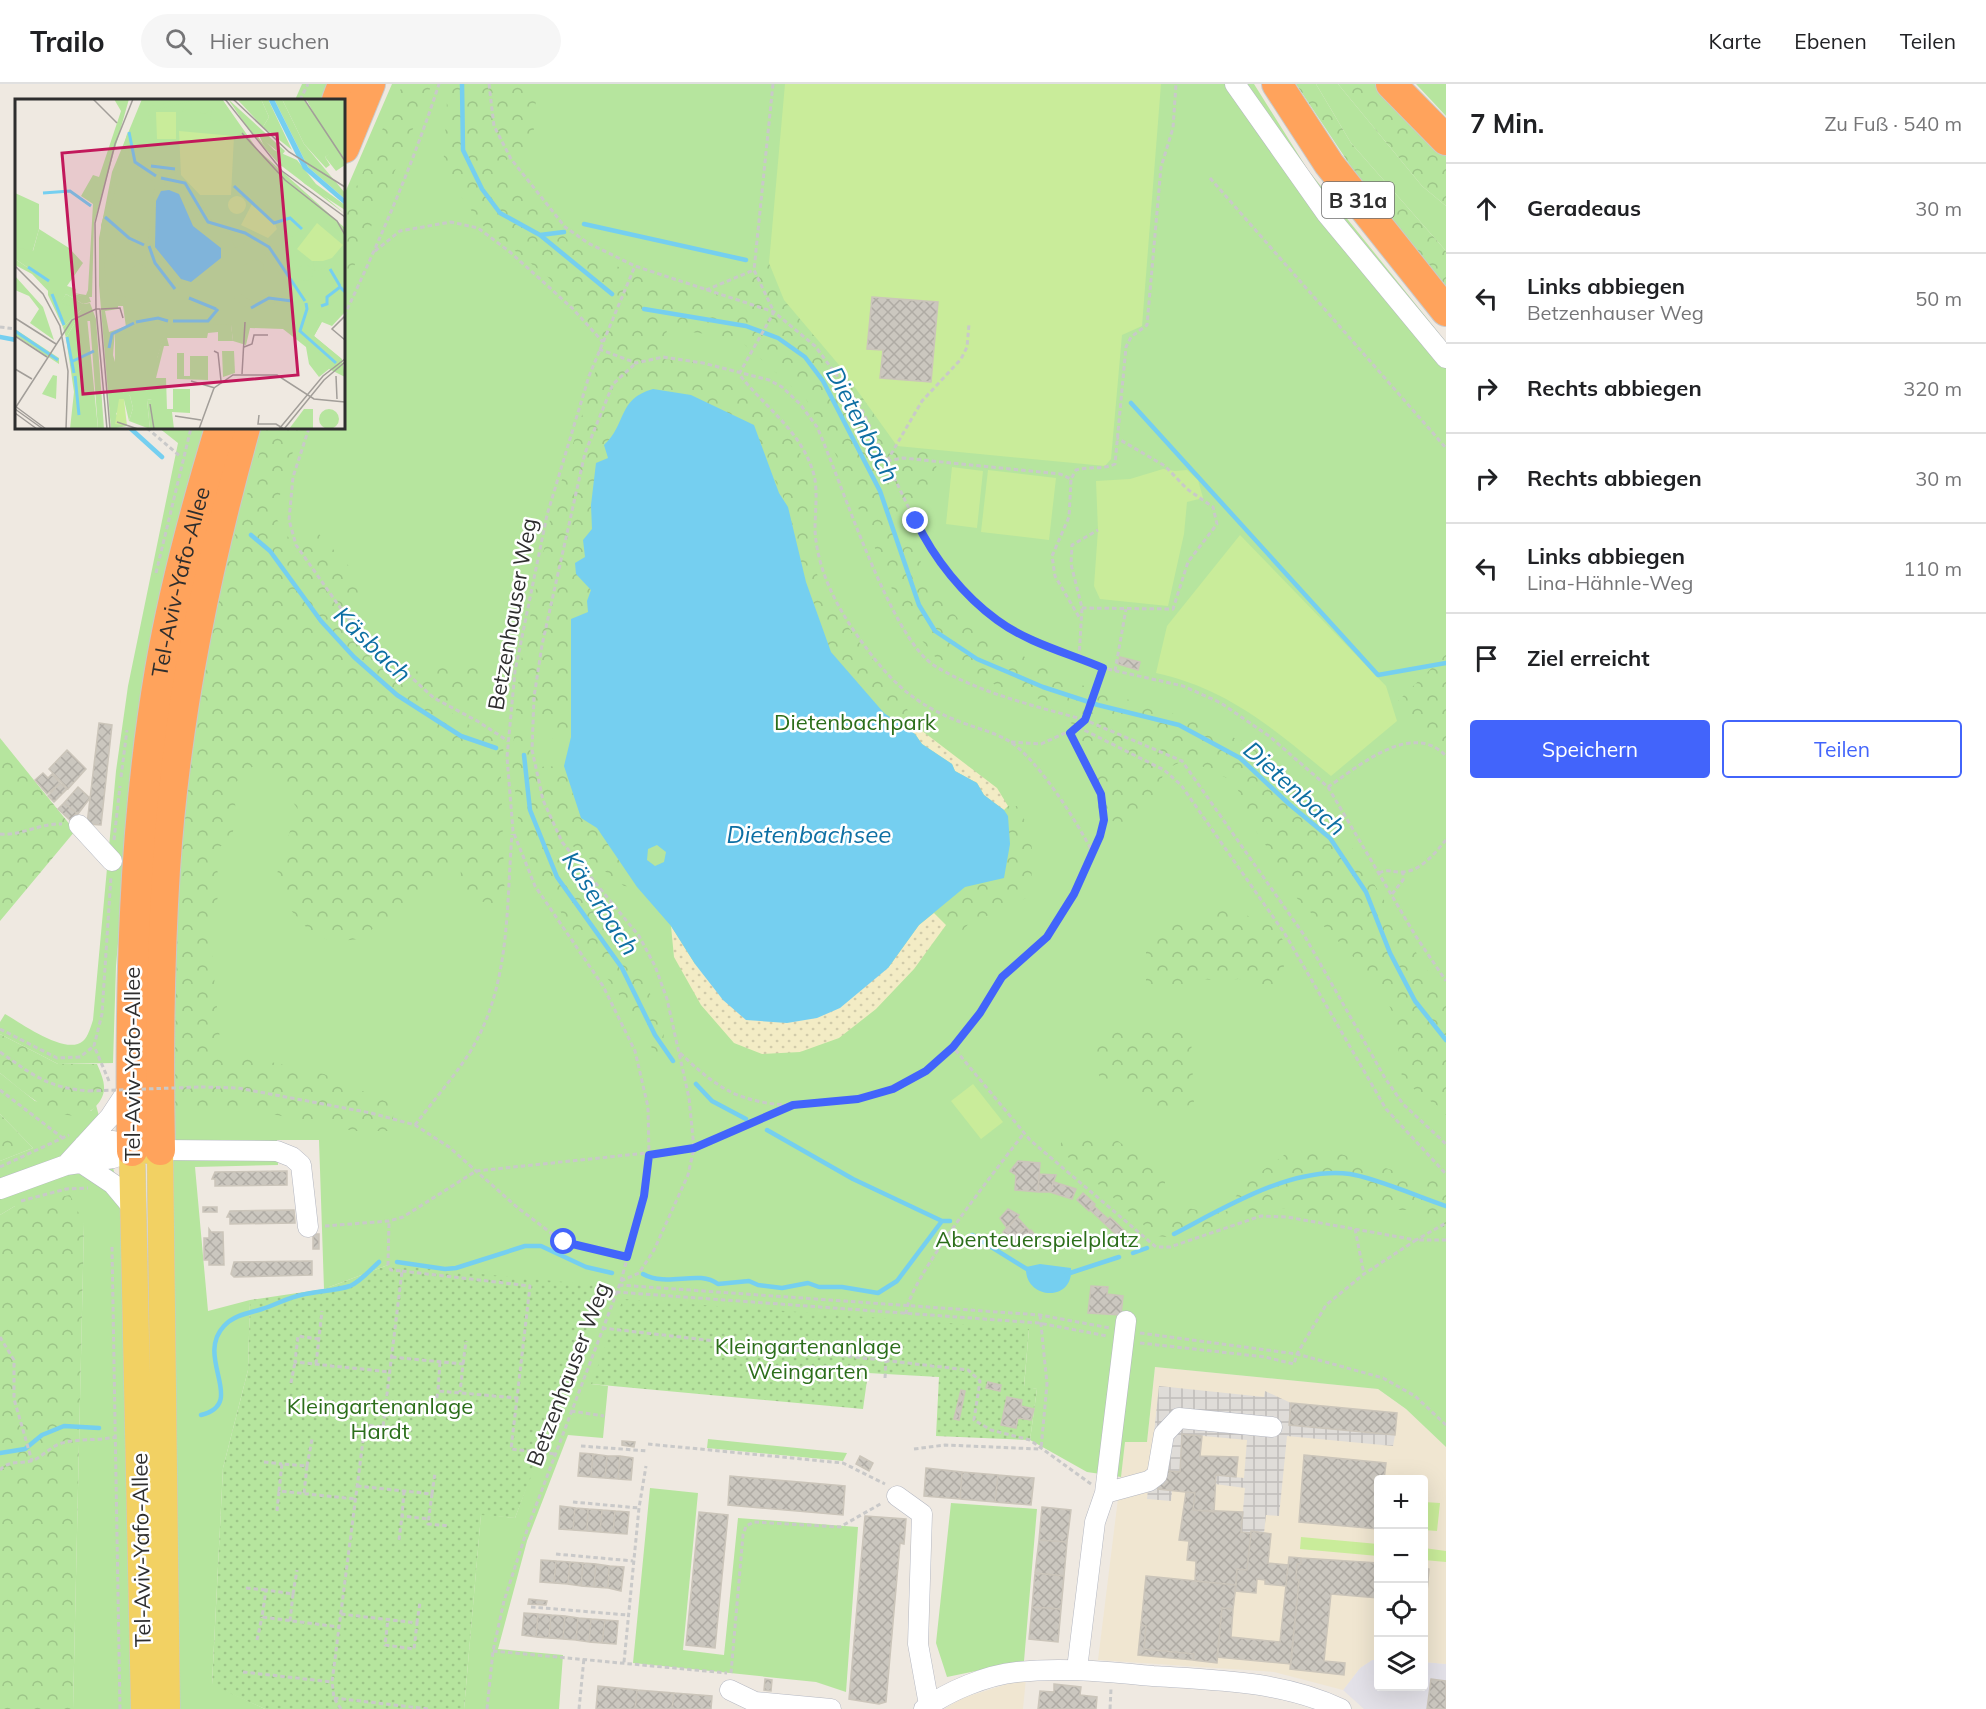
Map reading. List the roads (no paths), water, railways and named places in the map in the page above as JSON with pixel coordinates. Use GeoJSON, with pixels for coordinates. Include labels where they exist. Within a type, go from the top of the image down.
{"type":"FeatureCollection","features":[{"type":"Feature","properties":{"kind":"highway"},"geometry":{"type":"LineString","coordinates":[[337,99],[343,84]]}},
{"type":"Feature","properties":{"kind":"highway"},"geometry":{"type":"LineString","coordinates":[[345,146],[370,84]]}},
{"type":"Feature","properties":{"kind":"highway","name":"B 31a"},"geometry":{"type":"LineString","coordinates":[[1277,84],[1329,164],[1446,310]]}},
{"type":"Feature","properties":{"kind":"highway"},"geometry":{"type":"LineString","coordinates":[[1391,84],[1446,140]]}},
{"type":"Feature","properties":{"kind":"highway","name":"Tel-Aviv-Yafo-Allee"},"geometry":{"type":"LineString","coordinates":[[146,1151],[131,1085],[135,898],[156,702],[180,572],[220,429]]}},
{"type":"Feature","properties":{"kind":"highway","name":"Tel-Aviv-Yafo-Allee"},"geometry":{"type":"LineString","coordinates":[[146,1151],[160,980],[165,867],[174,782],[206,583],[245,429]]}},
{"type":"Feature","properties":{"kind":"main road","name":"Tel-Aviv-Yafo-Allee"},"geometry":{"type":"LineString","coordinates":[[144,1709],[133,1209],[146,1151]]}},
{"type":"Feature","properties":{"kind":"main road","name":"Tel-Aviv-Yafo-Allee"},"geometry":{"type":"LineString","coordinates":[[146,1151],[166,1709]]}},
{"type":"Feature","properties":{"kind":"street"},"geometry":{"type":"LineString","coordinates":[[1235,84],[1326,213],[1446,358]]}},
{"type":"Feature","properties":{"kind":"street"},"geometry":{"type":"LineString","coordinates":[[79,825],[112,861]]}},
{"type":"Feature","properties":{"kind":"street"},"geometry":{"type":"LineString","coordinates":[[77,1157],[110,1117],[131,1085]]}},
{"type":"Feature","properties":{"kind":"street"},"geometry":{"type":"LineString","coordinates":[[0,1189],[112,1141],[146,1151]]}},
{"type":"Feature","properties":{"kind":"street","name":"Tel-Aviv-Yafo-Allee"},"geometry":{"type":"LineString","coordinates":[[146,1151],[277,1151],[292,1156],[301,1165],[308,1227]]}},
{"type":"Feature","properties":{"kind":"street"},"geometry":{"type":"LineString","coordinates":[[77,1157],[113,1184],[133,1209]]}},
{"type":"Feature","properties":{"kind":"street"},"geometry":{"type":"LineString","coordinates":[[1077,1669],[1095,1522],[1105,1493],[1124,1330]]}},
{"type":"Feature","properties":{"kind":"street"},"geometry":{"type":"LineString","coordinates":[[1105,1493],[1149,1481],[1157,1475],[1164,1434],[1179,1418],[1272,1427]]}},
{"type":"Feature","properties":{"kind":"street"},"geometry":{"type":"LineString","coordinates":[[897,1496],[922,1514],[918,1644],[927,1707],[970,1685],[1014,1672],[1077,1669],[1243,1682],[1305,1695],[1339,1708]]}},
{"type":"Feature","properties":{"kind":"street"},"geometry":{"type":"LineString","coordinates":[[731,1682],[755,1702],[831,1709]]}},
{"type":"Feature","properties":{"kind":"water","name":"Dietenbachsee"},"geometry":{"type":"Polygon","coordinates":[[[653,389],[691,395],[754,425],[779,493],[788,507],[806,582],[831,652],[884,713],[915,734],[922,744],[952,764],[955,771],[977,783],[984,795],[1004,810],[1008,816],[1010,844],[1004,878],[965,887],[919,925],[888,968],[840,1008],[817,1018],[787,1023],[746,1020],[723,1000],[695,964],[671,926],[637,887],[597,828],[581,818],[564,766],[571,737],[571,619],[588,612],[587,601],[591,590],[576,574],[575,563],[585,557],[583,540],[592,529],[591,505],[596,463],[608,458],[604,445],[633,399],[653,389]],[[657,845],[648,849],[647,860],[655,866],[664,862],[666,852],[657,845]]]}},
{"type":"Feature","properties":{"kind":"water"},"geometry":{"type":"Polygon","coordinates":[[[1040,1264],[1071,1268],[1070,1279],[1065,1287],[1058,1292],[1049,1293],[1033,1286],[1027,1278],[1026,1267],[1040,1264]]]}},
{"type":"Feature","properties":{"kind":"waterway","name":"Dietenbach"},"geometry":{"type":"LineString","coordinates":[[462,84],[463,150],[482,189],[500,213],[540,235],[612,294]]}},
{"type":"Feature","properties":{"kind":"waterway"},"geometry":{"type":"LineString","coordinates":[[584,224],[746,260]]}},
{"type":"Feature","properties":{"kind":"waterway"},"geometry":{"type":"LineString","coordinates":[[540,235],[564,232]]}},
{"type":"Feature","properties":{"kind":"waterway","name":"Dietenbach"},"geometry":{"type":"LineString","coordinates":[[644,309],[746,326],[778,338],[805,357],[823,381],[880,491],[919,605],[935,631],[977,659],[1043,687],[1098,705],[1179,725],[1240,758],[1289,804],[1330,838],[1366,892],[1390,953],[1415,1001],[1446,1040]]}},
{"type":"Feature","properties":{"kind":"waterway","name":"Käsbach"},"geometry":{"type":"LineString","coordinates":[[0,337],[15,340]]}},
{"type":"Feature","properties":{"kind":"waterway"},"geometry":{"type":"LineString","coordinates":[[1131,403],[1378,675],[1446,663]]}},
{"type":"Feature","properties":{"kind":"waterway","name":"Käsbach"},"geometry":{"type":"LineString","coordinates":[[131,429],[162,457]]}},
{"type":"Feature","properties":{"kind":"waterway","name":"Käsbach"},"geometry":{"type":"LineString","coordinates":[[251,535],[270,551],[321,621],[354,657],[397,695],[461,736],[496,748]]}},
{"type":"Feature","properties":{"kind":"waterway","name":"Käserbach"},"geometry":{"type":"LineString","coordinates":[[524,755],[530,810],[557,877],[622,968],[655,1035],[673,1061]]}},
{"type":"Feature","properties":{"kind":"waterway","name":"Käserbach"},"geometry":{"type":"LineString","coordinates":[[696,1084],[712,1101],[746,1119]]}},
{"type":"Feature","properties":{"kind":"waterway","name":"Käserbach"},"geometry":{"type":"LineString","coordinates":[[767,1130],[853,1179],[942,1221]]}},
{"type":"Feature","properties":{"kind":"waterway"},"geometry":{"type":"LineString","coordinates":[[1174,1234],[1259,1191],[1305,1176],[1328,1173],[1360,1176],[1446,1206]]}},
{"type":"Feature","properties":{"kind":"waterway"},"geometry":{"type":"LineString","coordinates":[[643,1274],[662,1279],[701,1278],[718,1284],[749,1281],[758,1285],[782,1288],[808,1283],[819,1287],[842,1287],[878,1293],[897,1281],[942,1221],[950,1221]]}},
{"type":"Feature","properties":{"kind":"waterway"},"geometry":{"type":"LineString","coordinates":[[972,1235],[1030,1271]]}},
{"type":"Feature","properties":{"kind":"waterway"},"geometry":{"type":"LineString","coordinates":[[397,1262],[445,1269],[456,1268],[525,1246],[541,1246],[586,1267],[612,1273]]}},
{"type":"Feature","properties":{"kind":"waterway"},"geometry":{"type":"LineString","coordinates":[[1133,1253],[1147,1248]]}},
{"type":"Feature","properties":{"kind":"waterway"},"geometry":{"type":"LineString","coordinates":[[1067,1274],[1119,1257]]}},
{"type":"Feature","properties":{"kind":"waterway"},"geometry":{"type":"LineString","coordinates":[[201,1415],[214,1409],[220,1401],[221,1390],[214,1352],[216,1339],[228,1322],[296,1296],[350,1286],[379,1262]]}},
{"type":"Feature","properties":{"kind":"waterway"},"geometry":{"type":"LineString","coordinates":[[0,1453],[25,1449],[42,1435],[64,1426],[99,1428]]}},
{"type":"Feature","properties":{"kind":"park label","name":"Dietenbachpark"},"geometry":{"type":"Point","coordinates":[855,722]}},
{"type":"Feature","properties":{"kind":"park label","name":"Abenteuerspielplatz"},"geometry":{"type":"Point","coordinates":[1037,1239]}},
{"type":"Feature","properties":{"kind":"park label","name":"Kleingartenanlage Weingarten"},"geometry":{"type":"Point","coordinates":[808,1358]}},
{"type":"Feature","properties":{"kind":"park label","name":"Kleingartenanlage Hardt"},"geometry":{"type":"Point","coordinates":[380,1418]}}]}
